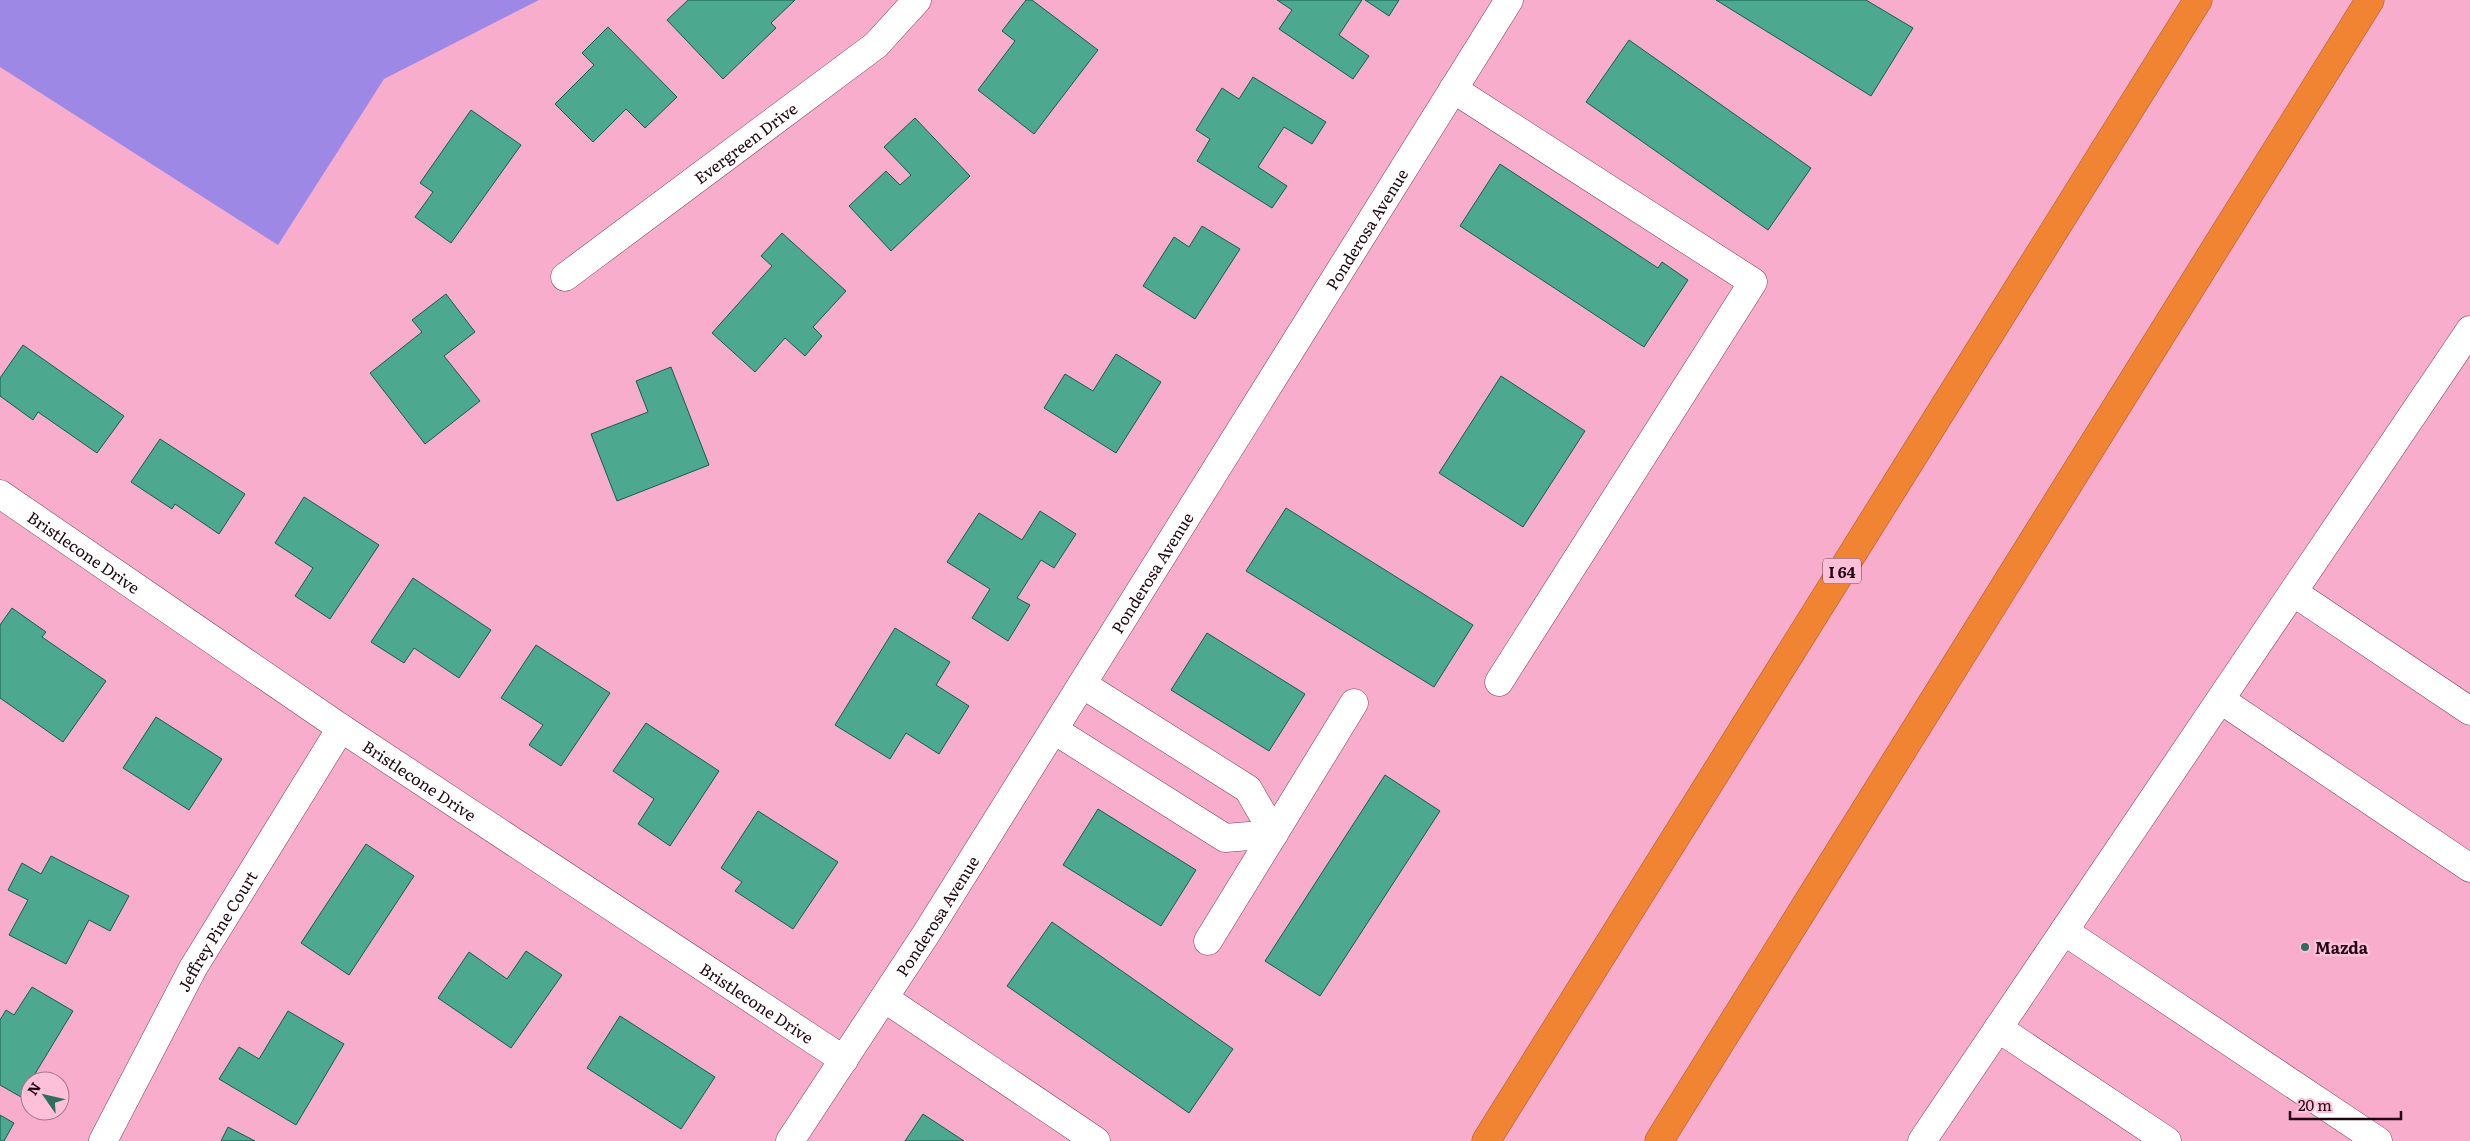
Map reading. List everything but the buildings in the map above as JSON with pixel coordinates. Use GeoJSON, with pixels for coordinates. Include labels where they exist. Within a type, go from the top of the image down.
{"type":"FeatureCollection","features":[{"type":"Feature","properties":{"kind":"highway","name":"I 64"},"geometry":{"type":"LineString","coordinates":[[1486,1141],[2198,0]]}},
{"type":"Feature","properties":{"kind":"highway"},"geometry":{"type":"LineString","coordinates":[[1659,1141],[2370,0]]}},
{"type":"Feature","properties":{"kind":"street","name":"Evergreen Drive"},"geometry":{"type":"LineString","coordinates":[[565,276],[876,45],[917,0]]}},
{"type":"Feature","properties":{"kind":"street","name":"Ponderosa Avenue"},"geometry":{"type":"LineString","coordinates":[[790,1141],[884,998],[1054,730],[1509,0]]}},
{"type":"Feature","properties":{"kind":"street"},"geometry":{"type":"LineString","coordinates":[[1453,89],[1753,282],[1499,682]]}},
{"type":"Feature","properties":{"kind":"street"},"geometry":{"type":"LineString","coordinates":[[1922,1141],[2293,592],[2461,363],[2470,330]]}},
{"type":"Feature","properties":{"kind":"street","name":"Bristlecone Drive"},"geometry":{"type":"LineString","coordinates":[[0,494],[341,728],[844,1060]]}},
{"type":"Feature","properties":{"kind":"street"},"geometry":{"type":"LineString","coordinates":[[2293,592],[2470,711]]}},
{"type":"Feature","properties":{"kind":"street"},"geometry":{"type":"LineString","coordinates":[[1082,684],[1248,789],[1274,834]]}},
{"type":"Feature","properties":{"kind":"street"},"geometry":{"type":"LineString","coordinates":[[2220,700],[2470,868]]}},
{"type":"Feature","properties":{"kind":"street"},"geometry":{"type":"LineString","coordinates":[[1208,941],[1354,703]]}},
{"type":"Feature","properties":{"kind":"street","name":"Jeffrey Pine Court"},"geometry":{"type":"LineString","coordinates":[[103,1141],[193,968],[341,728]]}},
{"type":"Feature","properties":{"kind":"street"},"geometry":{"type":"LineString","coordinates":[[1054,730],[1225,838],[1274,834]]}},
{"type":"Feature","properties":{"kind":"street"},"geometry":{"type":"LineString","coordinates":[[2064,931],[2378,1141]]}},
{"type":"Feature","properties":{"kind":"street"},"geometry":{"type":"LineString","coordinates":[[884,998],[1096,1141]]}},
{"type":"Feature","properties":{"kind":"street"},"geometry":{"type":"LineString","coordinates":[[1998,1028],[2167,1141]]}},
{"type":"Feature","properties":{"kind":"shaded area"},"geometry":{"type":"Polygon","coordinates":[[[0,0],[539,0],[384,79],[278,245],[0,67],[0,0]]]}},
{"type":"Feature","properties":{"kind":"place","name":"Mazda"},"geometry":{"type":"Point","coordinates":[2305,947]}}]}
